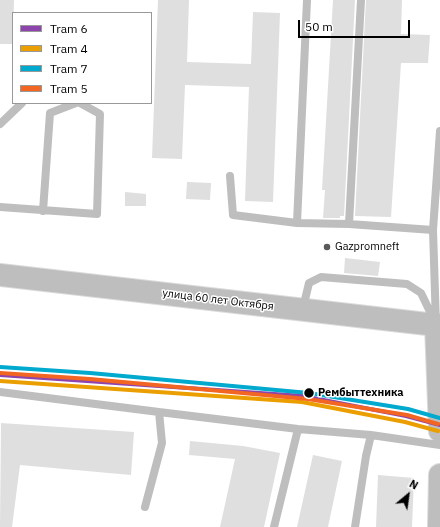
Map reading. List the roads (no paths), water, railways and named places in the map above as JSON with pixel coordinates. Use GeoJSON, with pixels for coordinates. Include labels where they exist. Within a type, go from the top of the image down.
{"type":"FeatureCollection","features":[{"type":"Feature","properties":{"kind":"main road","name":"улица 60 лет Октября"},"geometry":{"type":"LineString","coordinates":[[0,275],[436,325]]}},
{"type":"Feature","properties":{"kind":"main road"},"geometry":{"type":"LineString","coordinates":[[436,325],[440,431]]}},
{"type":"Feature","properties":{"kind":"main road"},"geometry":{"type":"LineString","coordinates":[[439,527],[440,475]]}},
{"type":"Feature","properties":{"kind":"lane"},"geometry":{"type":"LineString","coordinates":[[297,223],[307,0]]}},
{"type":"Feature","properties":{"kind":"lane"},"geometry":{"type":"LineString","coordinates":[[349,224],[362,0]]}},
{"type":"Feature","properties":{"kind":"lane"},"geometry":{"type":"LineString","coordinates":[[0,124],[21,104]]}},
{"type":"Feature","properties":{"kind":"lane"},"geometry":{"type":"LineString","coordinates":[[43,211],[50,113],[73,104]]}},
{"type":"Feature","properties":{"kind":"lane"},"geometry":{"type":"LineString","coordinates":[[0,207],[97,214],[100,114],[82,104]]}},
{"type":"Feature","properties":{"kind":"lane"},"geometry":{"type":"LineString","coordinates":[[436,325],[433,230],[440,131]]}},
{"type":"Feature","properties":{"kind":"lane"},"geometry":{"type":"LineString","coordinates":[[230,176],[233,215],[297,223],[349,224],[433,230]]}},
{"type":"Feature","properties":{"kind":"lane"},"geometry":{"type":"LineString","coordinates":[[302,310],[309,283],[322,277],[407,284],[421,293],[436,325]]}},
{"type":"Feature","properties":{"kind":"lane"},"geometry":{"type":"LineString","coordinates":[[0,392],[298,429],[371,435],[440,445]]}},
{"type":"Feature","properties":{"kind":"lane"},"geometry":{"type":"LineString","coordinates":[[145,507],[162,443],[159,412]]}},
{"type":"Feature","properties":{"kind":"lane"},"geometry":{"type":"LineString","coordinates":[[274,527],[298,429]]}},
{"type":"Feature","properties":{"kind":"lane"},"geometry":{"type":"LineString","coordinates":[[355,527],[366,456],[371,435]]}},
{"type":"Feature","properties":{"kind":"tram line","name":"7"},"geometry":{"type":"LineString","coordinates":[[0,367],[90,373],[309,393],[408,409],[440,418]]}},
{"type":"Feature","properties":{"kind":"tram line","name":"5"},"geometry":{"type":"LineString","coordinates":[[0,373],[90,379],[308,399],[407,415],[438,424]]}},
{"type":"Feature","properties":{"kind":"tram line","name":"6"},"geometry":{"type":"LineString","coordinates":[[0,375],[303,396],[406,416],[440,425]]}},
{"type":"Feature","properties":{"kind":"tram line","name":"4"},"geometry":{"type":"LineString","coordinates":[[0,381],[302,402],[405,422],[438,431]]}},
{"type":"Feature","properties":{"kind":"place","name":"Gazpromneft"},"geometry":{"type":"Point","coordinates":[327,247]}},
{"type":"Feature","properties":{"kind":"place","name":"Рембыттехника"},"geometry":{"type":"Point","coordinates":[309,393]}}]}
